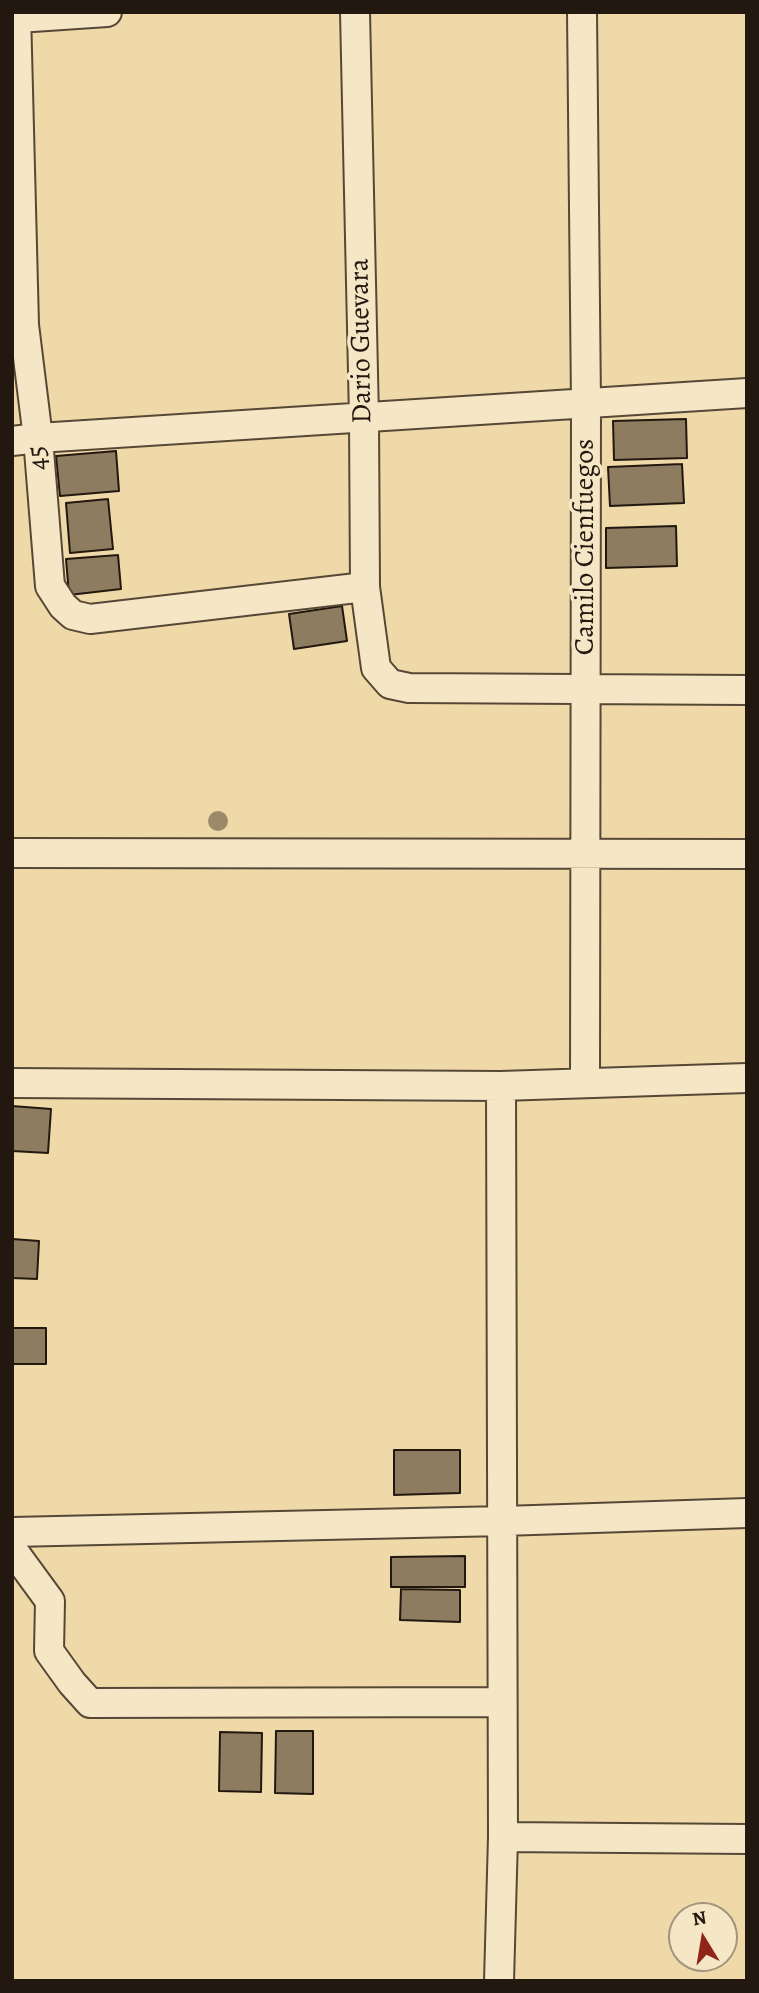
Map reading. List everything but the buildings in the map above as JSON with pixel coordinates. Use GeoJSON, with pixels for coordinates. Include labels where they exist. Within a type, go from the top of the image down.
{"type":"FeatureCollection","features":[{"type":"Feature","properties":{"kind":"street"},"geometry":{"type":"LineString","coordinates":[[17,15],[107,12]]}},
{"type":"Feature","properties":{"kind":"street","name":"Dario Guevara"},"geometry":{"type":"LineString","coordinates":[[355,12],[365,587],[376,668],[390,684],[409,688],[586,688]]}},
{"type":"Feature","properties":{"kind":"street","name":"Camilo Cienfuegos"},"geometry":{"type":"LineString","coordinates":[[582,12],[586,403],[583,853],[585,1083]]}},
{"type":"Feature","properties":{"kind":"street","name":"45"},"geometry":{"type":"LineString","coordinates":[[17,15],[18,326],[25,440],[50,586],[63,606],[73,615],[90,619],[365,587]]}},
{"type":"Feature","properties":{"kind":"street"},"geometry":{"type":"LineString","coordinates":[[25,440],[747,393]]}},
{"type":"Feature","properties":{"kind":"street"},"geometry":{"type":"LineString","coordinates":[[586,688],[747,690]]}},
{"type":"Feature","properties":{"kind":"street"},"geometry":{"type":"LineString","coordinates":[[12,853],[747,854]]}},
{"type":"Feature","properties":{"kind":"street"},"geometry":{"type":"LineString","coordinates":[[12,1083],[501,1086],[747,1078]]}},
{"type":"Feature","properties":{"kind":"street"},"geometry":{"type":"LineString","coordinates":[[499,1981],[503,1837],[501,1086]]}},
{"type":"Feature","properties":{"kind":"street"},"geometry":{"type":"LineString","coordinates":[[12,1532],[747,1513]]}},
{"type":"Feature","properties":{"kind":"street"},"geometry":{"type":"LineString","coordinates":[[12,1549],[50,1601],[49,1651],[90,1703],[502,1702]]}},
{"type":"Feature","properties":{"kind":"street"},"geometry":{"type":"LineString","coordinates":[[503,1837],[747,1839]]}}]}
